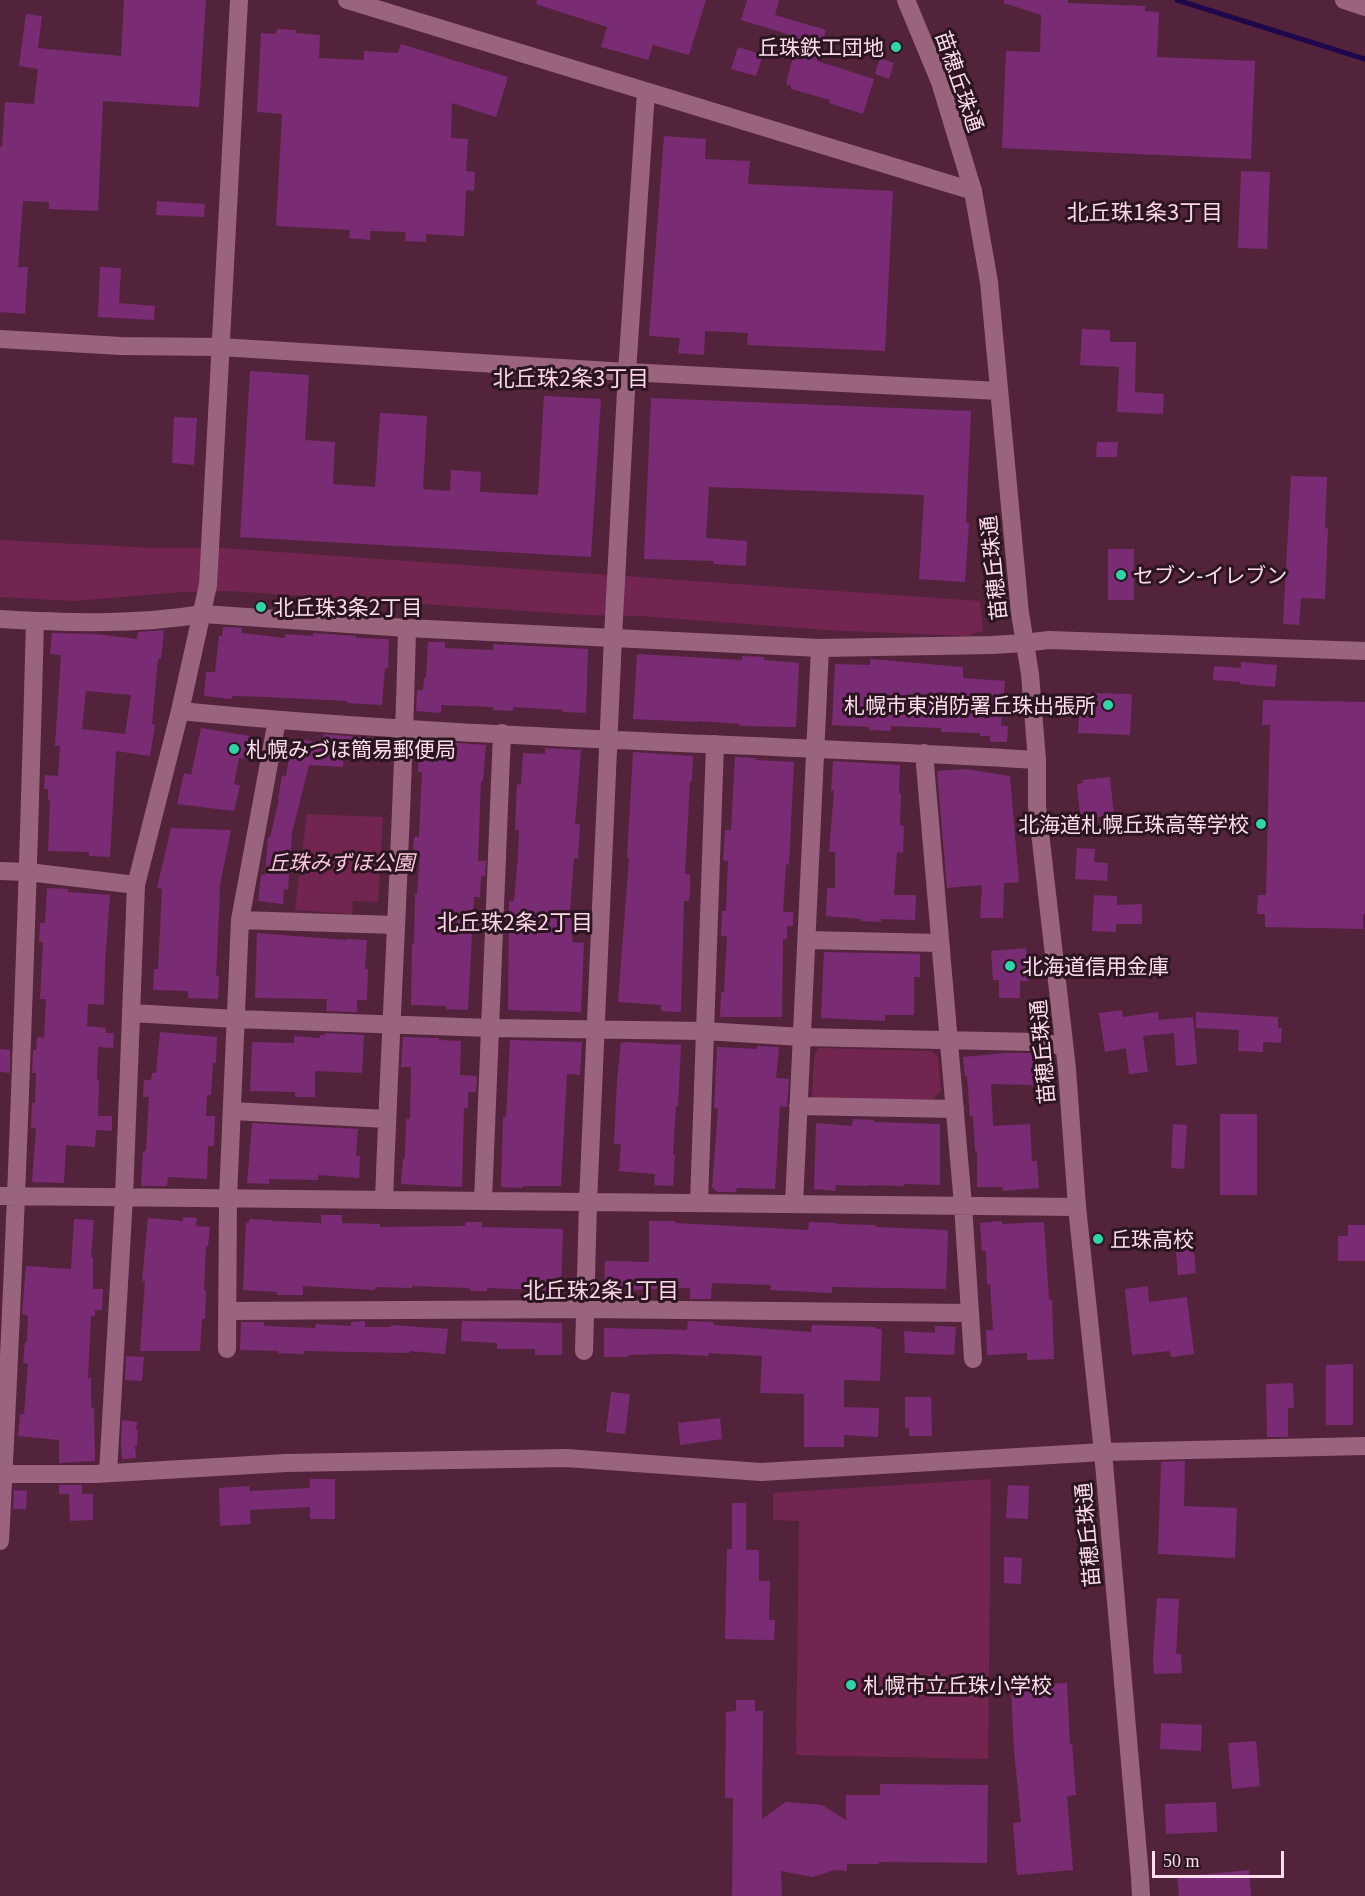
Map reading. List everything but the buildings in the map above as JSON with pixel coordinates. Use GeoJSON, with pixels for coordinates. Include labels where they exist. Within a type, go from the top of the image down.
{"type":"FeatureCollection","features":[{"type":"Feature","properties":{"kind":"street"},"geometry":{"type":"LineString","coordinates":[[108,1473],[124,1197],[136,885],[203,614],[209,566],[239,0]]}},
{"type":"Feature","properties":{"kind":"street"},"geometry":{"type":"LineString","coordinates":[[347,0],[973,191]]}},
{"type":"Feature","properties":{"kind":"street","name":"苗穂丘珠通"},"geometry":{"type":"LineString","coordinates":[[906,0],[940,82],[973,191],[989,282],[1024,642],[1030,674],[1037,760],[1037,806],[1064,1046],[1077,1207],[1103,1452],[1141,1896]]}},
{"type":"Feature","properties":{"kind":"street"},"geometry":{"type":"LineString","coordinates":[[1344,0],[1365,7]]}},
{"type":"Feature","properties":{"kind":"street"},"geometry":{"type":"LineString","coordinates":[[584,1352],[588,1202],[613,637],[627,372],[646,92]]}},
{"type":"Feature","properties":{"kind":"street"},"geometry":{"type":"LineString","coordinates":[[0,339],[121,346],[220,347],[627,372],[999,391]]}},
{"type":"Feature","properties":{"kind":"street"},"geometry":{"type":"LineString","coordinates":[[0,619],[117,622],[203,614],[407,628],[820,648],[993,645],[1049,640],[1365,651]]}},
{"type":"Feature","properties":{"kind":"street"},"geometry":{"type":"LineString","coordinates":[[0,1540],[8,1196],[28,872],[35,621]]}},
{"type":"Feature","properties":{"kind":"street"},"geometry":{"type":"LineString","coordinates":[[384,1200],[390,1024],[405,728],[407,628]]}},
{"type":"Feature","properties":{"kind":"street"},"geometry":{"type":"LineString","coordinates":[[794,1204],[820,648]]}},
{"type":"Feature","properties":{"kind":"street"},"geometry":{"type":"LineString","coordinates":[[180,711],[277,720],[609,740],[1037,760]]}},
{"type":"Feature","properties":{"kind":"street"},"geometry":{"type":"LineString","coordinates":[[227,1349],[228,1198],[240,920],[277,720]]}},
{"type":"Feature","properties":{"kind":"street"},"geometry":{"type":"LineString","coordinates":[[483,1201],[502,733]]}},
{"type":"Feature","properties":{"kind":"street"},"geometry":{"type":"LineString","coordinates":[[699,1203],[715,744]]}},
{"type":"Feature","properties":{"kind":"street"},"geometry":{"type":"LineString","coordinates":[[924,753],[963,1205],[973,1359]]}},
{"type":"Feature","properties":{"kind":"street"},"geometry":{"type":"LineString","coordinates":[[0,871],[28,872],[136,885]]}},
{"type":"Feature","properties":{"kind":"street"},"geometry":{"type":"LineString","coordinates":[[240,920],[395,926]]}},
{"type":"Feature","properties":{"kind":"street"},"geometry":{"type":"LineString","coordinates":[[807,940],[940,944]]}},
{"type":"Feature","properties":{"kind":"street"},"geometry":{"type":"LineString","coordinates":[[131,1013],[490,1028],[705,1031],[802,1037],[1036,1042],[1064,1046]]}},
{"type":"Feature","properties":{"kind":"street"},"geometry":{"type":"LineString","coordinates":[[798,1106],[955,1108]]}},
{"type":"Feature","properties":{"kind":"street"},"geometry":{"type":"LineString","coordinates":[[232,1111],[387,1119]]}},
{"type":"Feature","properties":{"kind":"street"},"geometry":{"type":"LineString","coordinates":[[8,1196],[1077,1207]]}},
{"type":"Feature","properties":{"kind":"street"},"geometry":{"type":"LineString","coordinates":[[227,1311],[585,1308],[970,1313]]}},
{"type":"Feature","properties":{"kind":"street"},"geometry":{"type":"LineString","coordinates":[[2,1474],[108,1473],[286,1462],[566,1458],[761,1472],[1103,1452],[1365,1446]]}},
{"type":"Feature","properties":{"kind":"green space"},"geometry":{"type":"Polygon","coordinates":[[[0,540],[152,548],[222,548],[980,601],[983,631],[966,636],[827,630],[230,591],[183,592],[74,601],[0,597],[0,540]]]}},
{"type":"Feature","properties":{"kind":"green space","name":"丘珠みずほ公園"},"geometry":{"type":"Polygon","coordinates":[[[307,814],[383,817],[378,902],[353,901],[352,914],[295,910],[307,814]]]}},
{"type":"Feature","properties":{"kind":"green space"},"geometry":{"type":"Polygon","coordinates":[[[819,1048],[931,1051],[938,1057],[941,1091],[933,1099],[815,1099],[812,1095],[814,1056],[819,1048]]]}},
{"type":"Feature","properties":{"kind":"green space"},"geometry":{"type":"Polygon","coordinates":[[[991,1479],[988,1759],[796,1755],[799,1521],[773,1520],[773,1493],[991,1479]]]}},
{"type":"Feature","properties":{"kind":"waterway"},"geometry":{"type":"LineString","coordinates":[[1177,0],[1365,59]]}},
{"type":"Feature","properties":{"kind":"place","name":"丘珠鉄工団地"},"geometry":{"type":"Point","coordinates":[896,47]}},
{"type":"Feature","properties":{"kind":"place","name":"セブン-イレブン"},"geometry":{"type":"Point","coordinates":[1121,575]}},
{"type":"Feature","properties":{"kind":"place","name":"北丘珠3条2丁目"},"geometry":{"type":"Point","coordinates":[261,607]}},
{"type":"Feature","properties":{"kind":"place","name":"札幌市東消防署丘珠出張所"},"geometry":{"type":"Point","coordinates":[1108,705]}},
{"type":"Feature","properties":{"kind":"place","name":"札幌みづほ簡易郵便局"},"geometry":{"type":"Point","coordinates":[234,749]}},
{"type":"Feature","properties":{"kind":"place","name":"北海道札幌丘珠高等学校"},"geometry":{"type":"Point","coordinates":[1261,824]}},
{"type":"Feature","properties":{"kind":"place","name":"北海道信用金庫"},"geometry":{"type":"Point","coordinates":[1010,966]}},
{"type":"Feature","properties":{"kind":"place","name":"丘珠高校"},"geometry":{"type":"Point","coordinates":[1098,1239]}},
{"type":"Feature","properties":{"kind":"place","name":"札幌市立丘珠小学校"},"geometry":{"type":"Point","coordinates":[851,1685]}},
{"type":"Feature","properties":{"kind":"district","name":"北丘珠1条3丁目"},"geometry":{"type":"Point","coordinates":[1145,212]}},
{"type":"Feature","properties":{"kind":"district","name":"北丘珠2条3丁目"},"geometry":{"type":"Point","coordinates":[571,378]}},
{"type":"Feature","properties":{"kind":"district","name":"北丘珠2条2丁目"},"geometry":{"type":"Point","coordinates":[515,922]}},
{"type":"Feature","properties":{"kind":"district","name":"北丘珠2条1丁目"},"geometry":{"type":"Point","coordinates":[601,1290]}}]}
